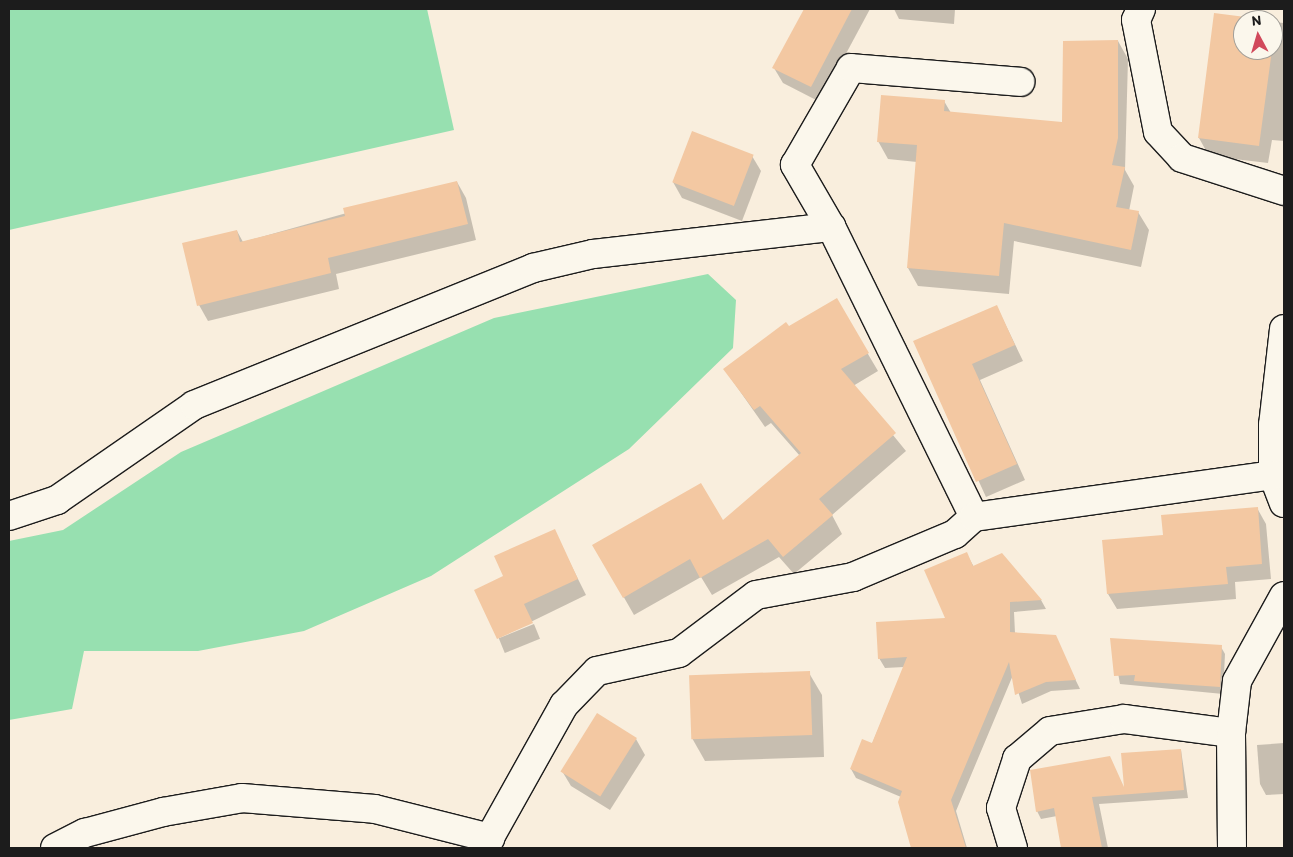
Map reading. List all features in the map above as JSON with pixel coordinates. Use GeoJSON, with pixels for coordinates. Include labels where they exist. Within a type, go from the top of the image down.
{"type":"FeatureCollection","features":[{"type":"Feature","properties":{"kind":"street"},"geometry":{"type":"LineString","coordinates":[[1141,9],[1136,20],[1158,132],[1182,158],[1284,191]]}},
{"type":"Feature","properties":{"kind":"street"},"geometry":{"type":"LineString","coordinates":[[974,517],[831,227],[795,165],[851,68],[1020,82]]}},
{"type":"Feature","properties":{"kind":"street"},"geometry":{"type":"LineString","coordinates":[[9,516],[57,500],[194,404],[532,268],[593,254],[831,227]]}},
{"type":"Feature","properties":{"kind":"street"},"geometry":{"type":"LineString","coordinates":[[1284,329],[1273,426],[1273,476],[1284,503]]}},
{"type":"Feature","properties":{"kind":"street"},"geometry":{"type":"LineString","coordinates":[[55,848],[85,833],[163,812],[242,798],[375,809],[487,843],[564,705],[597,671],[679,653],[756,595],[853,576],[955,534],[974,517],[1273,476]]}},
{"type":"Feature","properties":{"kind":"street"},"geometry":{"type":"LineString","coordinates":[[1232,848],[1231,733],[1237,681],[1284,596]]}},
{"type":"Feature","properties":{"kind":"street"},"geometry":{"type":"LineString","coordinates":[[1013,848],[1001,808],[1017,759],[1050,731],[1124,719],[1231,733]]}},
{"type":"Feature","properties":{"kind":"green space"},"geometry":{"type":"Polygon","coordinates":[[[9,9],[427,9],[454,130],[9,230],[9,9]]]}},
{"type":"Feature","properties":{"kind":"green space"},"geometry":{"type":"Polygon","coordinates":[[[708,274],[736,300],[733,348],[629,449],[431,576],[304,631],[198,651],[84,651],[72,709],[9,720],[9,541],[63,530],[181,452],[494,318],[708,274]]]}},
{"type":"Feature","properties":{"kind":"building"},"geometry":{"type":"Polygon","coordinates":[[[804,9],[852,9],[811,87],[772,68],[804,9]]]}},
{"type":"Feature","properties":{"kind":"building"},"geometry":{"type":"Polygon","coordinates":[[[1214,13],[1233,15],[1233,60],[1271,60],[1259,146],[1198,138],[1214,13]]]}},
{"type":"Feature","properties":{"kind":"building"},"geometry":{"type":"Polygon","coordinates":[[[1118,40],[1118,138],[1112,165],[1125,167],[1116,207],[1139,211],[1131,250],[1004,223],[999,276],[907,268],[917,145],[877,142],[881,95],[945,100],[944,111],[1062,122],[1063,41],[1118,40]]]}},
{"type":"Feature","properties":{"kind":"building"},"geometry":{"type":"Polygon","coordinates":[[[692,131],[754,155],[734,206],[672,182],[692,131]]]}},
{"type":"Feature","properties":{"kind":"building"},"geometry":{"type":"Polygon","coordinates":[[[457,181],[468,224],[328,258],[331,273],[197,306],[182,243],[237,230],[240,242],[345,216],[343,208],[457,181]]]}},
{"type":"Feature","properties":{"kind":"building"},"geometry":{"type":"Polygon","coordinates":[[[837,298],[869,353],[841,369],[896,433],[819,499],[833,515],[783,557],[768,539],[700,578],[690,559],[623,598],[592,545],[701,483],[723,520],[801,453],[760,406],[754,410],[723,369],[786,322],[789,326],[837,298]]]}},
{"type":"Feature","properties":{"kind":"building"},"geometry":{"type":"Polygon","coordinates":[[[997,305],[1015,345],[972,364],[1017,464],[976,482],[913,341],[997,305]]]}},
{"type":"Feature","properties":{"kind":"building"},"geometry":{"type":"Polygon","coordinates":[[[1258,507],[1262,564],[1226,567],[1228,584],[1107,594],[1102,540],[1163,535],[1161,515],[1258,507]]]}},
{"type":"Feature","properties":{"kind":"building"},"geometry":{"type":"Polygon","coordinates":[[[555,529],[578,579],[524,604],[533,623],[497,639],[474,590],[503,576],[494,556],[555,529]]]}},
{"type":"Feature","properties":{"kind":"building"},"geometry":{"type":"Polygon","coordinates":[[[967,552],[973,566],[1002,553],[1042,600],[1010,602],[1010,632],[1056,635],[1076,680],[1046,682],[1015,695],[1009,662],[951,800],[966,848],[911,848],[898,802],[902,791],[850,769],[862,739],[872,743],[907,657],[878,659],[876,622],[945,618],[924,570],[967,552]]]}},
{"type":"Feature","properties":{"kind":"building"},"geometry":{"type":"Polygon","coordinates":[[[1110,638],[1222,645],[1220,687],[1134,681],[1135,675],[1114,676],[1110,638]]]}},
{"type":"Feature","properties":{"kind":"building"},"geometry":{"type":"Polygon","coordinates":[[[810,671],[812,735],[691,739],[689,675],[810,671]]]}},
{"type":"Feature","properties":{"kind":"building"},"geometry":{"type":"Polygon","coordinates":[[[597,713],[637,738],[600,796],[560,772],[597,713]]]}},
{"type":"Feature","properties":{"kind":"building"},"geometry":{"type":"Polygon","coordinates":[[[1181,749],[1184,790],[1092,797],[1102,848],[1061,848],[1054,808],[1036,812],[1030,770],[1110,756],[1124,787],[1121,753],[1181,749]]]}}]}
